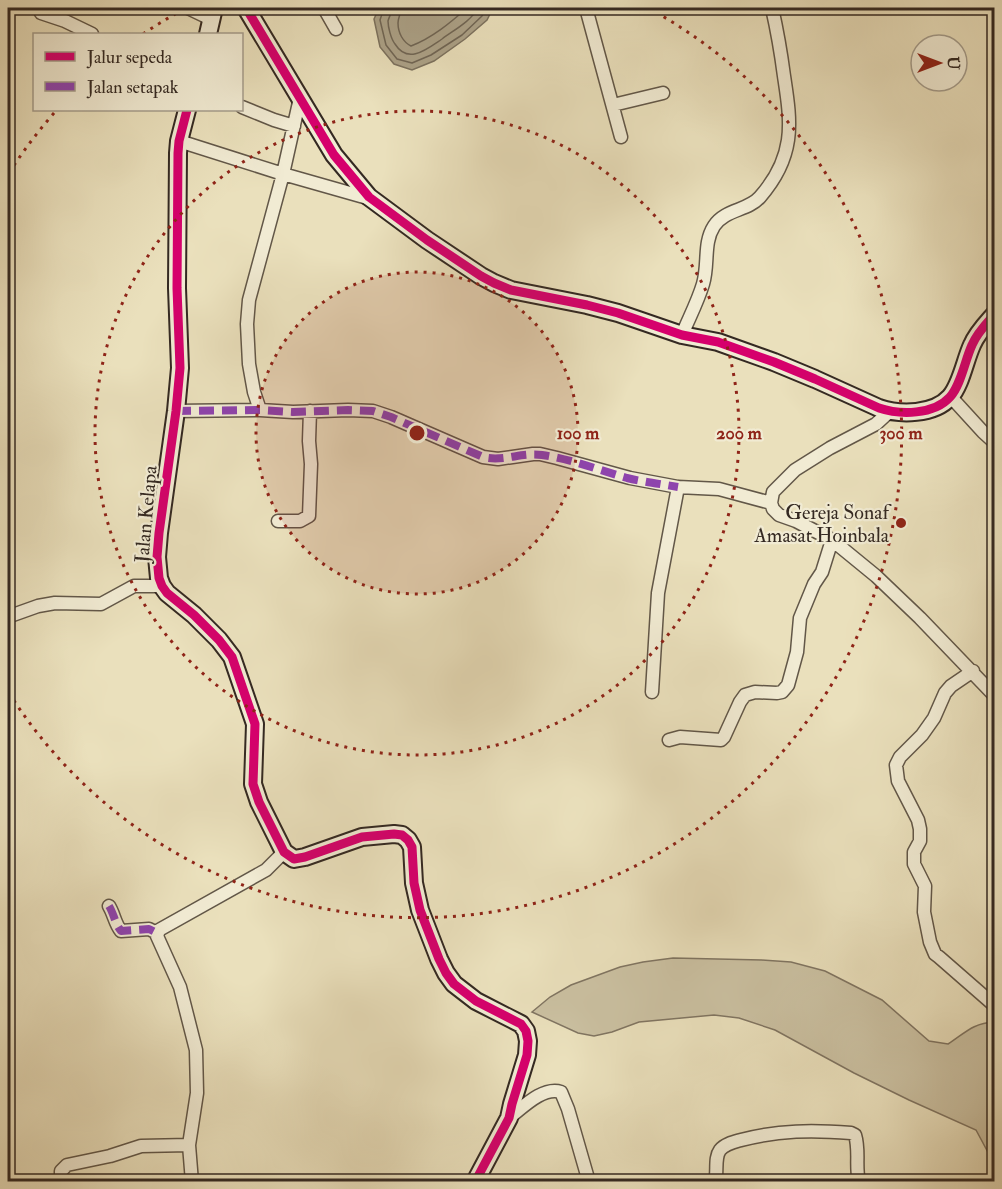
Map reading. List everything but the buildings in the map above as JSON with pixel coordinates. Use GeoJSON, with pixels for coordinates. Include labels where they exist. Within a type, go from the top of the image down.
{"type":"FeatureCollection","features":[{"type":"Feature","properties":{"kind":"street"},"geometry":{"type":"LineString","coordinates":[[188,8],[211,20]]}},
{"type":"Feature","properties":{"kind":"street"},"geometry":{"type":"LineString","coordinates":[[246,8],[334,155],[372,199],[494,284],[511,290],[618,313],[682,335],[718,342],[815,379],[890,412],[903,413],[921,411],[951,397],[976,338],[994,315]]}},
{"type":"Feature","properties":{"kind":"street"},"geometry":{"type":"LineString","coordinates":[[324,8],[336,29]]}},
{"type":"Feature","properties":{"kind":"street"},"geometry":{"type":"LineString","coordinates":[[586,8],[621,136]]}},
{"type":"Feature","properties":{"kind":"street"},"geometry":{"type":"LineString","coordinates":[[682,335],[703,284],[707,243],[714,226],[725,215],[758,200],[776,177],[784,156],[789,120],[787,94],[772,8]]}},
{"type":"Feature","properties":{"kind":"street"},"geometry":{"type":"LineString","coordinates":[[41,13],[90,33]]}},
{"type":"Feature","properties":{"kind":"street"},"geometry":{"type":"LineString","coordinates":[[613,105],[663,93]]}},
{"type":"Feature","properties":{"kind":"street"},"geometry":{"type":"LineString","coordinates":[[260,410],[249,364],[248,309],[252,285],[283,174],[300,98]]}},
{"type":"Feature","properties":{"kind":"street"},"geometry":{"type":"LineString","coordinates":[[243,107],[294,126]]}},
{"type":"Feature","properties":{"kind":"street","name":"Jalan Kelapa"},"geometry":{"type":"LineString","coordinates":[[187,111],[179,141],[177,288],[180,368],[159,533],[159,578],[167,593],[194,615],[229,651],[255,723],[253,784],[259,802],[284,852]]}},
{"type":"Feature","properties":{"kind":"street"},"geometry":{"type":"LineString","coordinates":[[179,141],[372,199]]}},
{"type":"Feature","properties":{"kind":"street"},"geometry":{"type":"LineString","coordinates":[[951,397],[994,442]]}},
{"type":"Feature","properties":{"kind":"street"},"geometry":{"type":"LineString","coordinates":[[176,411],[373,411],[483,457],[498,459],[540,454],[630,478],[678,487],[719,489],[771,503]]}},
{"type":"Feature","properties":{"kind":"street"},"geometry":{"type":"LineString","coordinates":[[278,521],[300,520],[309,516],[310,411]]}},
{"type":"Feature","properties":{"kind":"street"},"geometry":{"type":"LineString","coordinates":[[890,412],[876,424],[830,448],[795,470],[773,492],[771,503],[773,509],[778,514],[832,540],[876,576],[973,671],[994,695]]}},
{"type":"Feature","properties":{"kind":"street"},"geometry":{"type":"LineString","coordinates":[[652,692],[658,593],[678,487]]}},
{"type":"Feature","properties":{"kind":"street"},"geometry":{"type":"LineString","coordinates":[[669,740],[680,736],[721,740],[745,695],[755,692],[782,692],[788,685],[796,658],[800,618],[814,584],[822,572],[832,540]]}},
{"type":"Feature","properties":{"kind":"street"},"geometry":{"type":"LineString","coordinates":[[8,615],[55,603],[101,604],[134,586],[162,586]]}},
{"type":"Feature","properties":{"kind":"street"},"geometry":{"type":"LineString","coordinates":[[973,671],[956,682],[945,693],[934,718],[922,735],[896,762],[896,770],[898,781],[918,820],[920,829],[920,841],[914,852],[914,864],[926,886],[924,912],[932,948],[939,957],[994,1005]]}},
{"type":"Feature","properties":{"kind":"street"},"geometry":{"type":"LineString","coordinates":[[192,1182],[189,1145],[197,1093],[196,1050],[180,987],[157,936],[159,930],[266,870],[284,852],[294,859],[362,837],[394,834],[402,835],[412,847],[414,883],[420,910],[446,973],[454,984],[476,1001],[521,1024],[526,1031],[527,1055],[509,1118],[475,1182]]}},
{"type":"Feature","properties":{"kind":"street"},"geometry":{"type":"LineString","coordinates":[[109,906],[121,931],[149,929],[158,933]]}},
{"type":"Feature","properties":{"kind":"street"},"geometry":{"type":"LineString","coordinates":[[509,1118],[542,1093],[553,1090],[561,1092],[589,1182]]}},
{"type":"Feature","properties":{"kind":"street"},"geometry":{"type":"LineString","coordinates":[[715,1182],[718,1155],[724,1147],[757,1136],[783,1132],[817,1131],[851,1133],[855,1136],[858,1148],[856,1169],[859,1182]]}},
{"type":"Feature","properties":{"kind":"street"},"geometry":{"type":"LineString","coordinates":[[61,1182],[61,1171],[67,1165],[110,1156],[141,1146],[189,1145]]}},
{"type":"Feature","properties":{"kind":"shaded area"},"geometry":{"type":"Polygon","coordinates":[[[673,958],[791,962],[825,971],[882,1000],[929,1041],[948,1044],[975,1026],[994,1022],[994,1181],[989,1181],[991,1179],[991,1158],[976,1130],[854,1073],[775,1030],[739,1018],[714,1015],[639,1022],[594,1036],[578,1033],[532,1012],[550,997],[571,985],[620,967],[673,958]]]}},
{"type":"Feature","properties":{"kind":"water"},"geometry":{"type":"Polygon","coordinates":[[[379,8],[493,8],[487,20],[465,39],[434,61],[412,70],[394,64],[380,47],[374,19],[379,8]]]}},
{"type":"Feature","properties":{"kind":"marked path"},"geometry":{"type":"LineString","coordinates":[[176,411],[373,411],[483,457],[542,455],[627,478],[678,487]]}},
{"type":"Feature","properties":{"kind":"marked path"},"geometry":{"type":"LineString","coordinates":[[109,906],[121,931],[149,929],[157,933]]}},
{"type":"Feature","properties":{"kind":"cycle path"},"geometry":{"type":"LineString","coordinates":[[246,8],[334,155],[369,197],[481,276],[511,290],[587,305],[682,335],[718,342],[774,362],[879,408],[897,412],[926,410],[943,403],[950,397],[957,386],[974,341],[994,315]]}},
{"type":"Feature","properties":{"kind":"cycle path"},"geometry":{"type":"LineString","coordinates":[[187,111],[178,153],[177,288],[180,368],[159,533],[157,557],[159,578],[167,593],[194,615],[232,657],[255,724],[253,784],[259,802],[284,852],[294,859],[362,837],[402,835],[412,847],[414,883],[420,910],[446,973],[454,984],[476,1001],[521,1024],[526,1031],[527,1055],[509,1118],[475,1182]]}},
{"type":"Feature","properties":{"kind":"place","name":"Gereja Sonaf Amasat Hoinbala"},"geometry":{"type":"Point","coordinates":[901,523]}}]}
